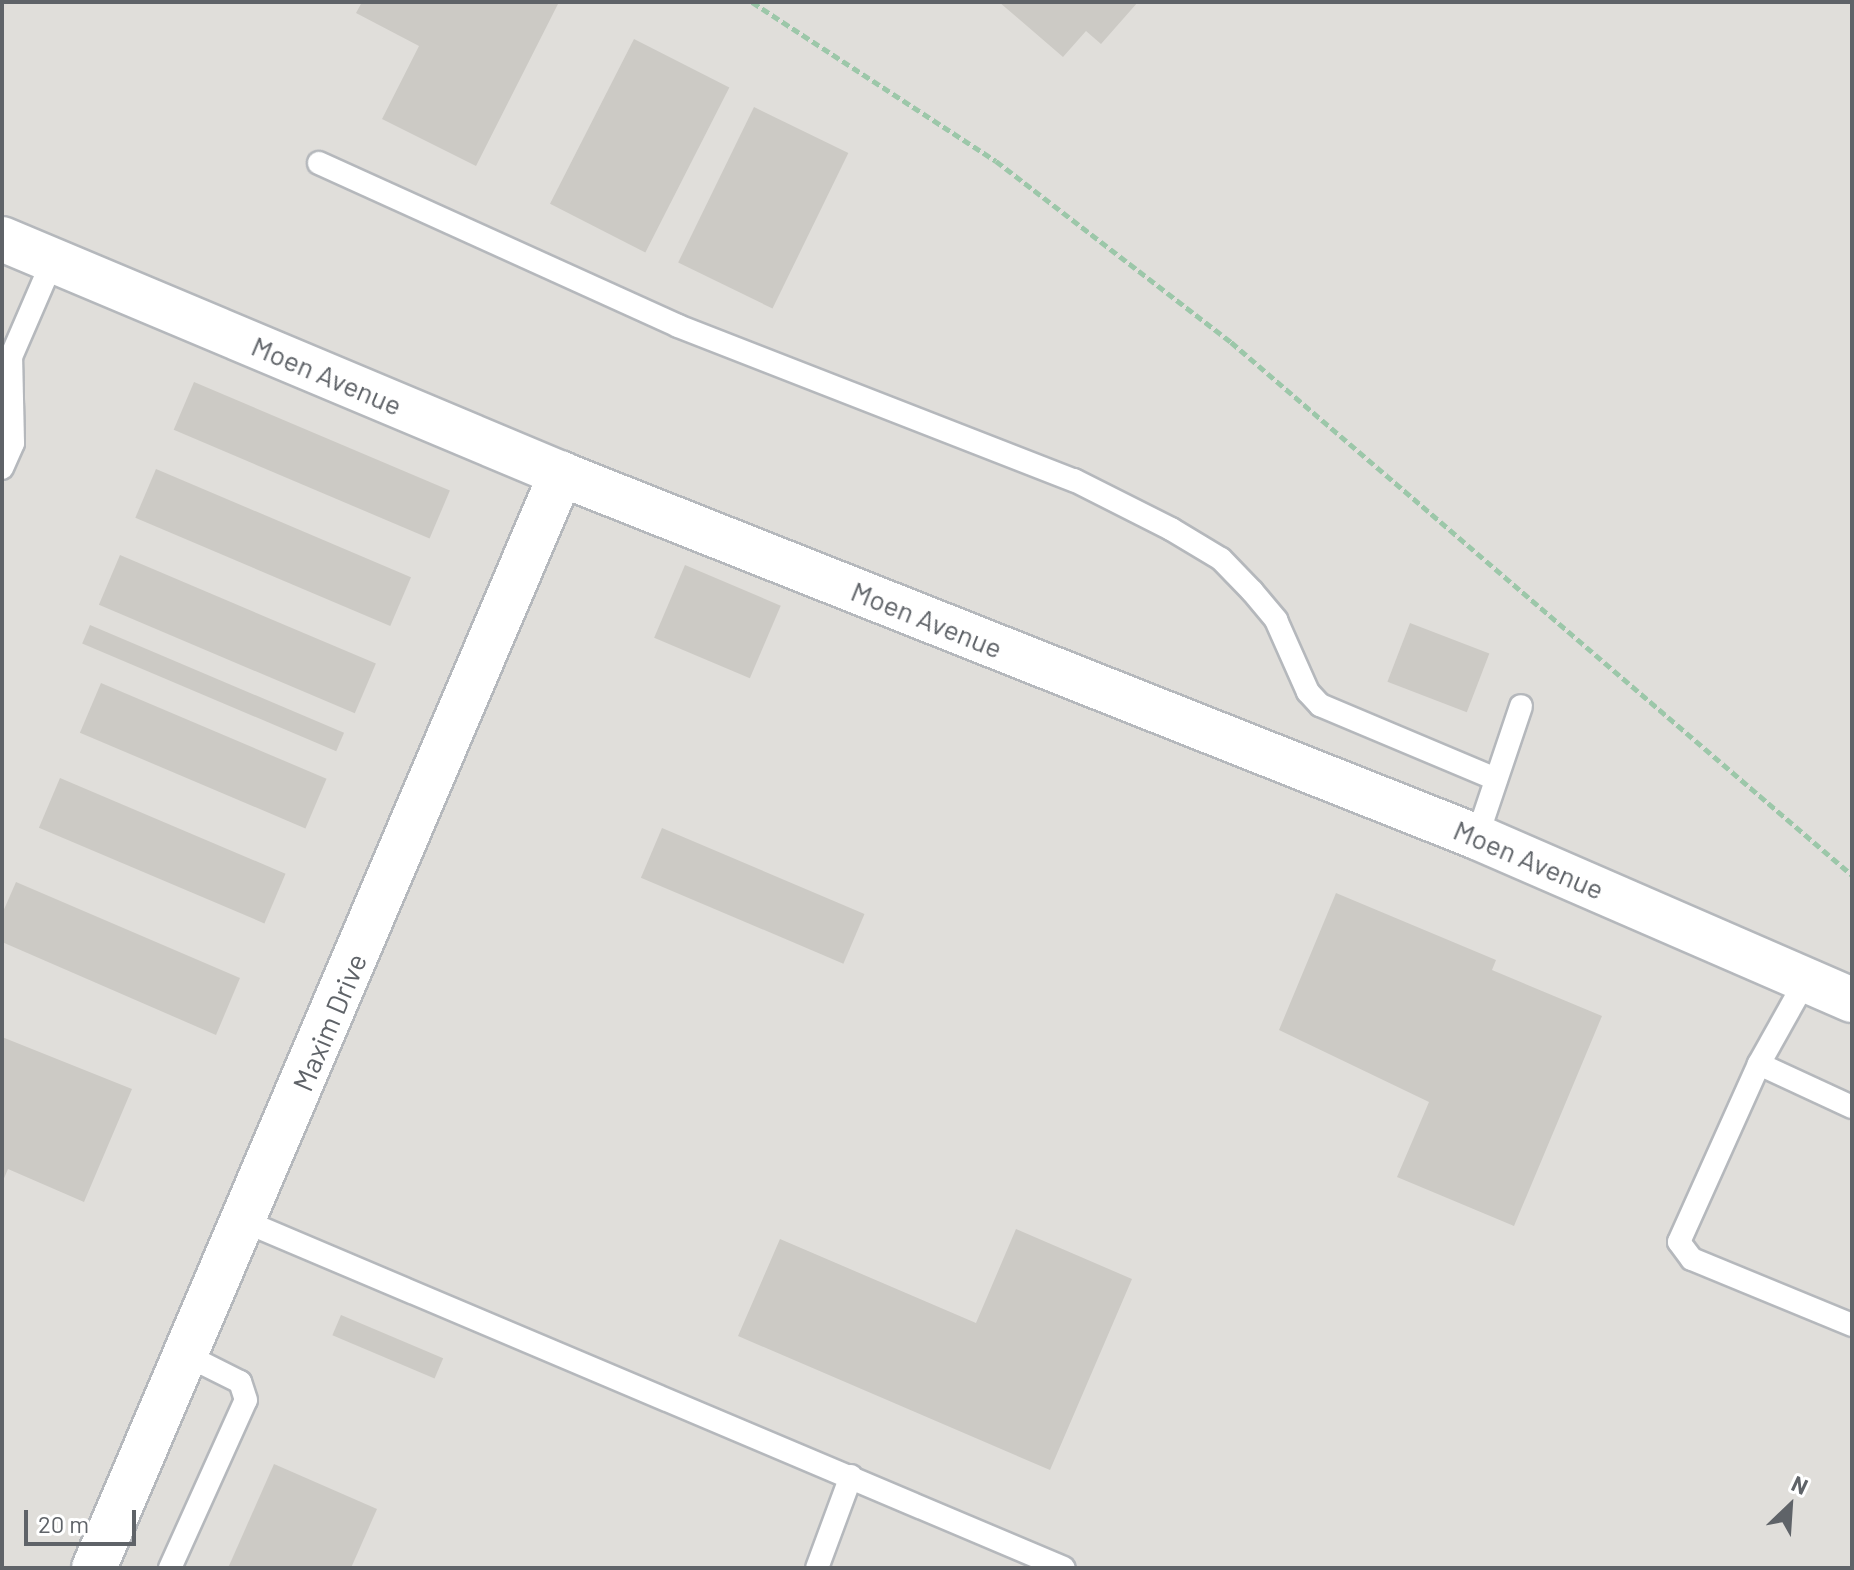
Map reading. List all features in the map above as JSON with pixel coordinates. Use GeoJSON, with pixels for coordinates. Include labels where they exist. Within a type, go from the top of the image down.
{"type":"FeatureCollection","features":[{"type":"Feature","properties":{"kind":"street","name":"Moen Avenue"},"geometry":{"type":"LineString","coordinates":[[2,239],[561,474],[1477,837],[1852,1000]]}},
{"type":"Feature","properties":{"kind":"street","name":"Maxim Drive"},"geometry":{"type":"LineString","coordinates":[[94,1568],[561,474]]}},
{"type":"Feature","properties":{"kind":"lane"},"geometry":{"type":"LineString","coordinates":[[319,163],[678,326],[1074,480],[1171,529],[1221,559],[1252,591],[1276,620],[1308,692],[1320,705],[1496,779]]}},
{"type":"Feature","properties":{"kind":"lane"},"geometry":{"type":"LineString","coordinates":[[2,468],[13,443],[11,357],[53,260]]}},
{"type":"Feature","properties":{"kind":"lane"},"geometry":{"type":"LineString","coordinates":[[1477,837],[1521,706]]}},
{"type":"Feature","properties":{"kind":"lane"},"geometry":{"type":"LineString","coordinates":[[1807,978],[1759,1064],[1679,1242],[1692,1259],[1852,1325]]}},
{"type":"Feature","properties":{"kind":"lane"},"geometry":{"type":"LineString","coordinates":[[1759,1064],[1852,1107]]}},
{"type":"Feature","properties":{"kind":"lane"},"geometry":{"type":"LineString","coordinates":[[244,1221],[1064,1568]]}},
{"type":"Feature","properties":{"kind":"lane"},"geometry":{"type":"LineString","coordinates":[[170,1568],[230,1443],[246,1400],[240,1382],[186,1355]]}},
{"type":"Feature","properties":{"kind":"lane"},"geometry":{"type":"LineString","coordinates":[[817,1568],[851,1476]]}},
{"type":"Feature","properties":{"kind":"path"},"geometry":{"type":"LineString","coordinates":[[752,2],[996,161],[1231,342],[1852,875]]}},
{"type":"Feature","properties":{"kind":"shaded area"},"geometry":{"type":"Polygon","coordinates":[[[2,2],[1852,2],[1852,1568],[2,1568],[2,2]]]}},
{"type":"Feature","properties":{"kind":"building"},"geometry":{"type":"Polygon","coordinates":[[[362,2],[559,2],[476,166],[382,119],[419,46],[356,13],[362,2]]]}},
{"type":"Feature","properties":{"kind":"building"},"geometry":{"type":"Polygon","coordinates":[[[999,2],[1138,2],[1101,44],[1086,31],[1063,57],[999,2]]]}},
{"type":"Feature","properties":{"kind":"building"},"geometry":{"type":"Polygon","coordinates":[[[634,39],[729,88],[645,252],[550,204],[634,39]]]}},
{"type":"Feature","properties":{"kind":"building"},"geometry":{"type":"Polygon","coordinates":[[[754,107],[848,153],[773,309],[678,262],[754,107]]]}},
{"type":"Feature","properties":{"kind":"building"},"geometry":{"type":"Polygon","coordinates":[[[194,382],[450,491],[430,538],[174,430],[194,382]]]}},
{"type":"Feature","properties":{"kind":"building"},"geometry":{"type":"Polygon","coordinates":[[[156,469],[411,577],[390,626],[135,518],[156,469]]]}},
{"type":"Feature","properties":{"kind":"building"},"geometry":{"type":"Polygon","coordinates":[[[120,555],[376,664],[355,713],[99,605],[120,555]]]}},
{"type":"Feature","properties":{"kind":"building"},"geometry":{"type":"Polygon","coordinates":[[[685,565],[781,606],[750,678],[654,638],[685,565]]]}},
{"type":"Feature","properties":{"kind":"building"},"geometry":{"type":"Polygon","coordinates":[[[1410,623],[1489,653],[1467,712],[1387,682],[1410,623]]]}},
{"type":"Feature","properties":{"kind":"building"},"geometry":{"type":"Polygon","coordinates":[[[90,625],[344,733],[336,751],[82,643],[90,625]]]}},
{"type":"Feature","properties":{"kind":"building"},"geometry":{"type":"Polygon","coordinates":[[[101,683],[327,779],[305,828],[80,733],[101,683]]]}},
{"type":"Feature","properties":{"kind":"building"},"geometry":{"type":"Polygon","coordinates":[[[60,778],[286,874],[264,923],[39,828],[60,778]]]}},
{"type":"Feature","properties":{"kind":"building"},"geometry":{"type":"Polygon","coordinates":[[[662,828],[865,914],[843,964],[641,878],[662,828]]]}},
{"type":"Feature","properties":{"kind":"building"},"geometry":{"type":"Polygon","coordinates":[[[16,882],[240,978],[216,1035],[2,942],[2,914],[16,882]]]}},
{"type":"Feature","properties":{"kind":"building"},"geometry":{"type":"Polygon","coordinates":[[[1336,893],[1496,960],[1492,970],[1602,1016],[1514,1226],[1397,1177],[1429,1102],[1279,1030],[1336,893]]]}},
{"type":"Feature","properties":{"kind":"building"},"geometry":{"type":"Polygon","coordinates":[[[2,1037],[132,1089],[84,1202],[8,1169],[2,1183],[2,1037]]]}},
{"type":"Feature","properties":{"kind":"building"},"geometry":{"type":"Polygon","coordinates":[[[1016,1229],[1132,1279],[1050,1470],[738,1336],[780,1239],[976,1323],[1016,1229]]]}},
{"type":"Feature","properties":{"kind":"building"},"geometry":{"type":"Polygon","coordinates":[[[341,1315],[443,1358],[435,1379],[332,1335],[341,1315]]]}},
{"type":"Feature","properties":{"kind":"building"},"geometry":{"type":"Polygon","coordinates":[[[274,1464],[377,1509],[351,1568],[228,1568],[274,1464]]]}}]}
